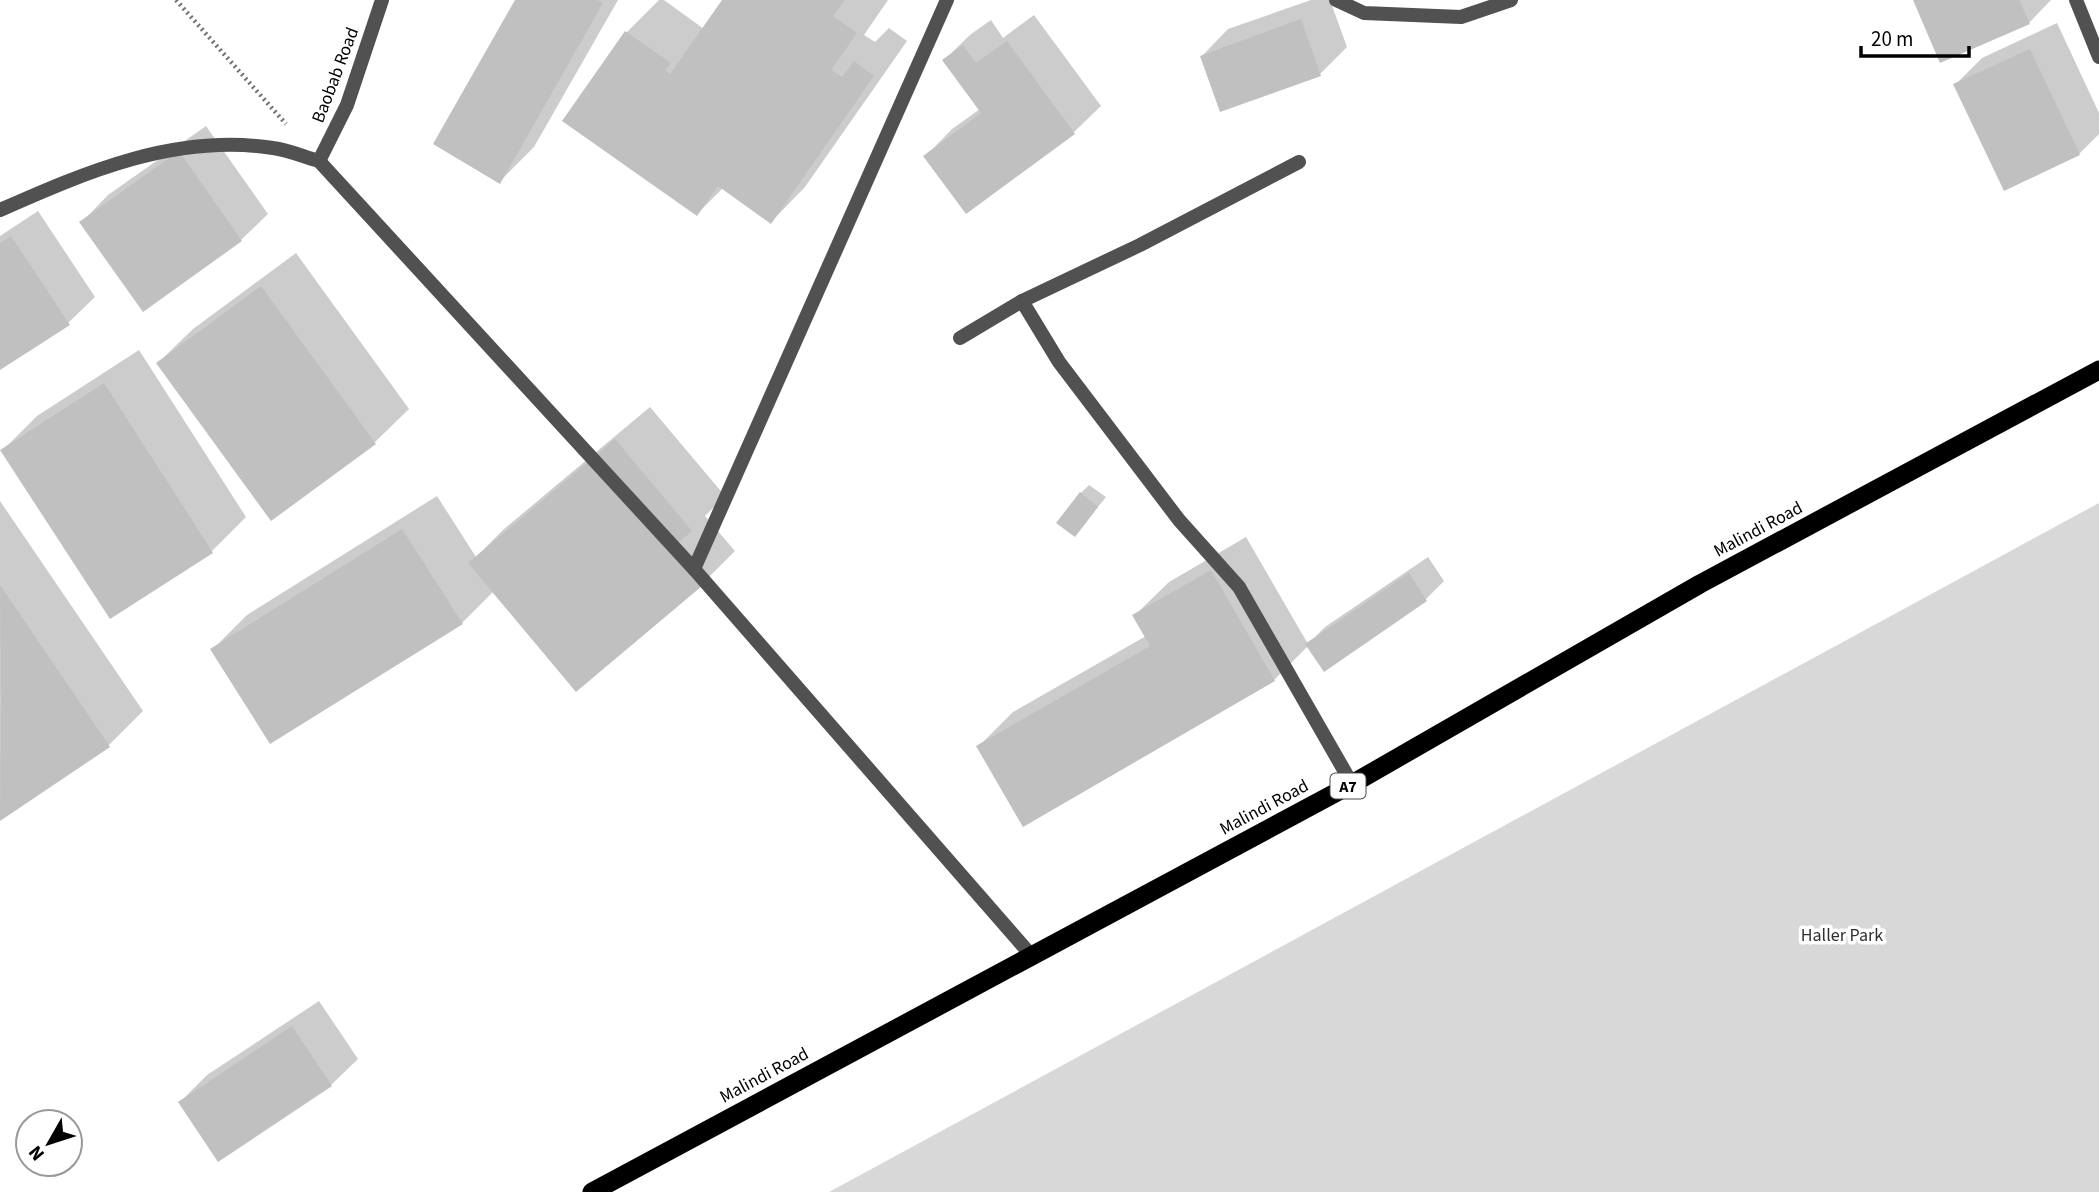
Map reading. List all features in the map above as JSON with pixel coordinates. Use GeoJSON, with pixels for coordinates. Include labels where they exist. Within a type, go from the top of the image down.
{"type":"FeatureCollection","features":[{"type":"Feature","properties":{"kind":"highway","name":"Malindi Road"},"geometry":{"type":"LineString","coordinates":[[592,1192],[1352,784],[1700,584],[2099,370]]}},
{"type":"Feature","properties":{"kind":"street","name":"Baobab Road"},"geometry":{"type":"LineString","coordinates":[[319,161],[347,105],[382,0]]}},
{"type":"Feature","properties":{"kind":"street"},"geometry":{"type":"LineString","coordinates":[[694,569],[947,0]]}},
{"type":"Feature","properties":{"kind":"street"},"geometry":{"type":"LineString","coordinates":[[1336,0],[1364,13],[1461,17],[1511,0]]}},
{"type":"Feature","properties":{"kind":"street"},"geometry":{"type":"LineString","coordinates":[[2076,0],[2099,57]]}},
{"type":"Feature","properties":{"kind":"street"},"geometry":{"type":"LineString","coordinates":[[0,210],[71,178],[132,158],[202,146],[234,144],[275,148],[319,161],[694,569],[1031,955]]}},
{"type":"Feature","properties":{"kind":"street"},"geometry":{"type":"LineString","coordinates":[[960,338],[1022,301],[1140,245],[1298,162]]}},
{"type":"Feature","properties":{"kind":"street"},"geometry":{"type":"LineString","coordinates":[[1022,301],[1059,362],[1179,520],[1239,587],[1352,784]]}},
{"type":"Feature","properties":{"kind":"path"},"geometry":{"type":"LineString","coordinates":[[176,0],[319,161]]}},
{"type":"Feature","properties":{"kind":"green space","name":"Haller Park"},"geometry":{"type":"Polygon","coordinates":[[[2099,503],[2099,1192],[829,1192],[2099,503]]]}},
{"type":"Feature","properties":{"kind":"building"},"geometry":{"type":"Polygon","coordinates":[[[515,0],[597,0],[603,3],[500,184],[433,144],[515,0]]]}},
{"type":"Feature","properties":{"kind":"building"},"geometry":{"type":"Polygon","coordinates":[[[722,0],[845,0],[833,16],[857,33],[831,70],[842,77],[854,61],[874,76],[771,224],[718,186],[697,216],[562,121],[625,31],[671,63],[665,70],[670,74],[722,0]]]}},
{"type":"Feature","properties":{"kind":"building"},"geometry":{"type":"Polygon","coordinates":[[[1913,0],[2019,0],[2030,24],[1940,63],[1913,0]]]}},
{"type":"Feature","properties":{"kind":"building"},"geometry":{"type":"Polygon","coordinates":[[[1301,19],[1321,76],[1220,112],[1200,56],[1301,19]]]}},
{"type":"Feature","properties":{"kind":"building"},"geometry":{"type":"Polygon","coordinates":[[[1007,41],[1075,134],[966,214],[923,156],[981,113],[942,60],[963,45],[976,63],[1007,41]]]}},
{"type":"Feature","properties":{"kind":"building"},"geometry":{"type":"Polygon","coordinates":[[[2030,49],[2080,155],[2004,191],[1953,84],[2030,49]]]}},
{"type":"Feature","properties":{"kind":"building"},"geometry":{"type":"Polygon","coordinates":[[[179,151],[242,241],[143,312],[79,222],[179,151]]]}},
{"type":"Feature","properties":{"kind":"building"},"geometry":{"type":"Polygon","coordinates":[[[11,236],[70,325],[0,370],[0,243],[11,236]]]}},
{"type":"Feature","properties":{"kind":"building"},"geometry":{"type":"Polygon","coordinates":[[[261,286],[376,444],[271,521],[156,363],[261,286]]]}},
{"type":"Feature","properties":{"kind":"building"},"geometry":{"type":"Polygon","coordinates":[[[104,383],[213,553],[110,619],[0,450],[104,383]]]}},
{"type":"Feature","properties":{"kind":"building"},"geometry":{"type":"Polygon","coordinates":[[[615,439],[692,531],[671,549],[702,586],[576,692],[468,563],[615,439]]]}},
{"type":"Feature","properties":{"kind":"building"},"geometry":{"type":"Polygon","coordinates":[[[1080,492],[1098,507],[1075,537],[1056,523],[1080,492]]]}},
{"type":"Feature","properties":{"kind":"building"},"geometry":{"type":"Polygon","coordinates":[[[402,529],[463,624],[270,744],[210,649],[402,529]]]}},
{"type":"Feature","properties":{"kind":"building"},"geometry":{"type":"Polygon","coordinates":[[[1211,570],[1275,681],[1023,827],[976,746],[1150,646],[1132,615],[1211,570]]]}},
{"type":"Feature","properties":{"kind":"building"},"geometry":{"type":"Polygon","coordinates":[[[1409,573],[1427,601],[1324,672],[1305,644],[1409,573]]]}},
{"type":"Feature","properties":{"kind":"building"},"geometry":{"type":"Polygon","coordinates":[[[0,585],[110,747],[0,821],[1,697],[0,585]]]}},
{"type":"Feature","properties":{"kind":"building"},"geometry":{"type":"Polygon","coordinates":[[[292,1026],[332,1086],[218,1162],[178,1102],[292,1026]]]}}]}
